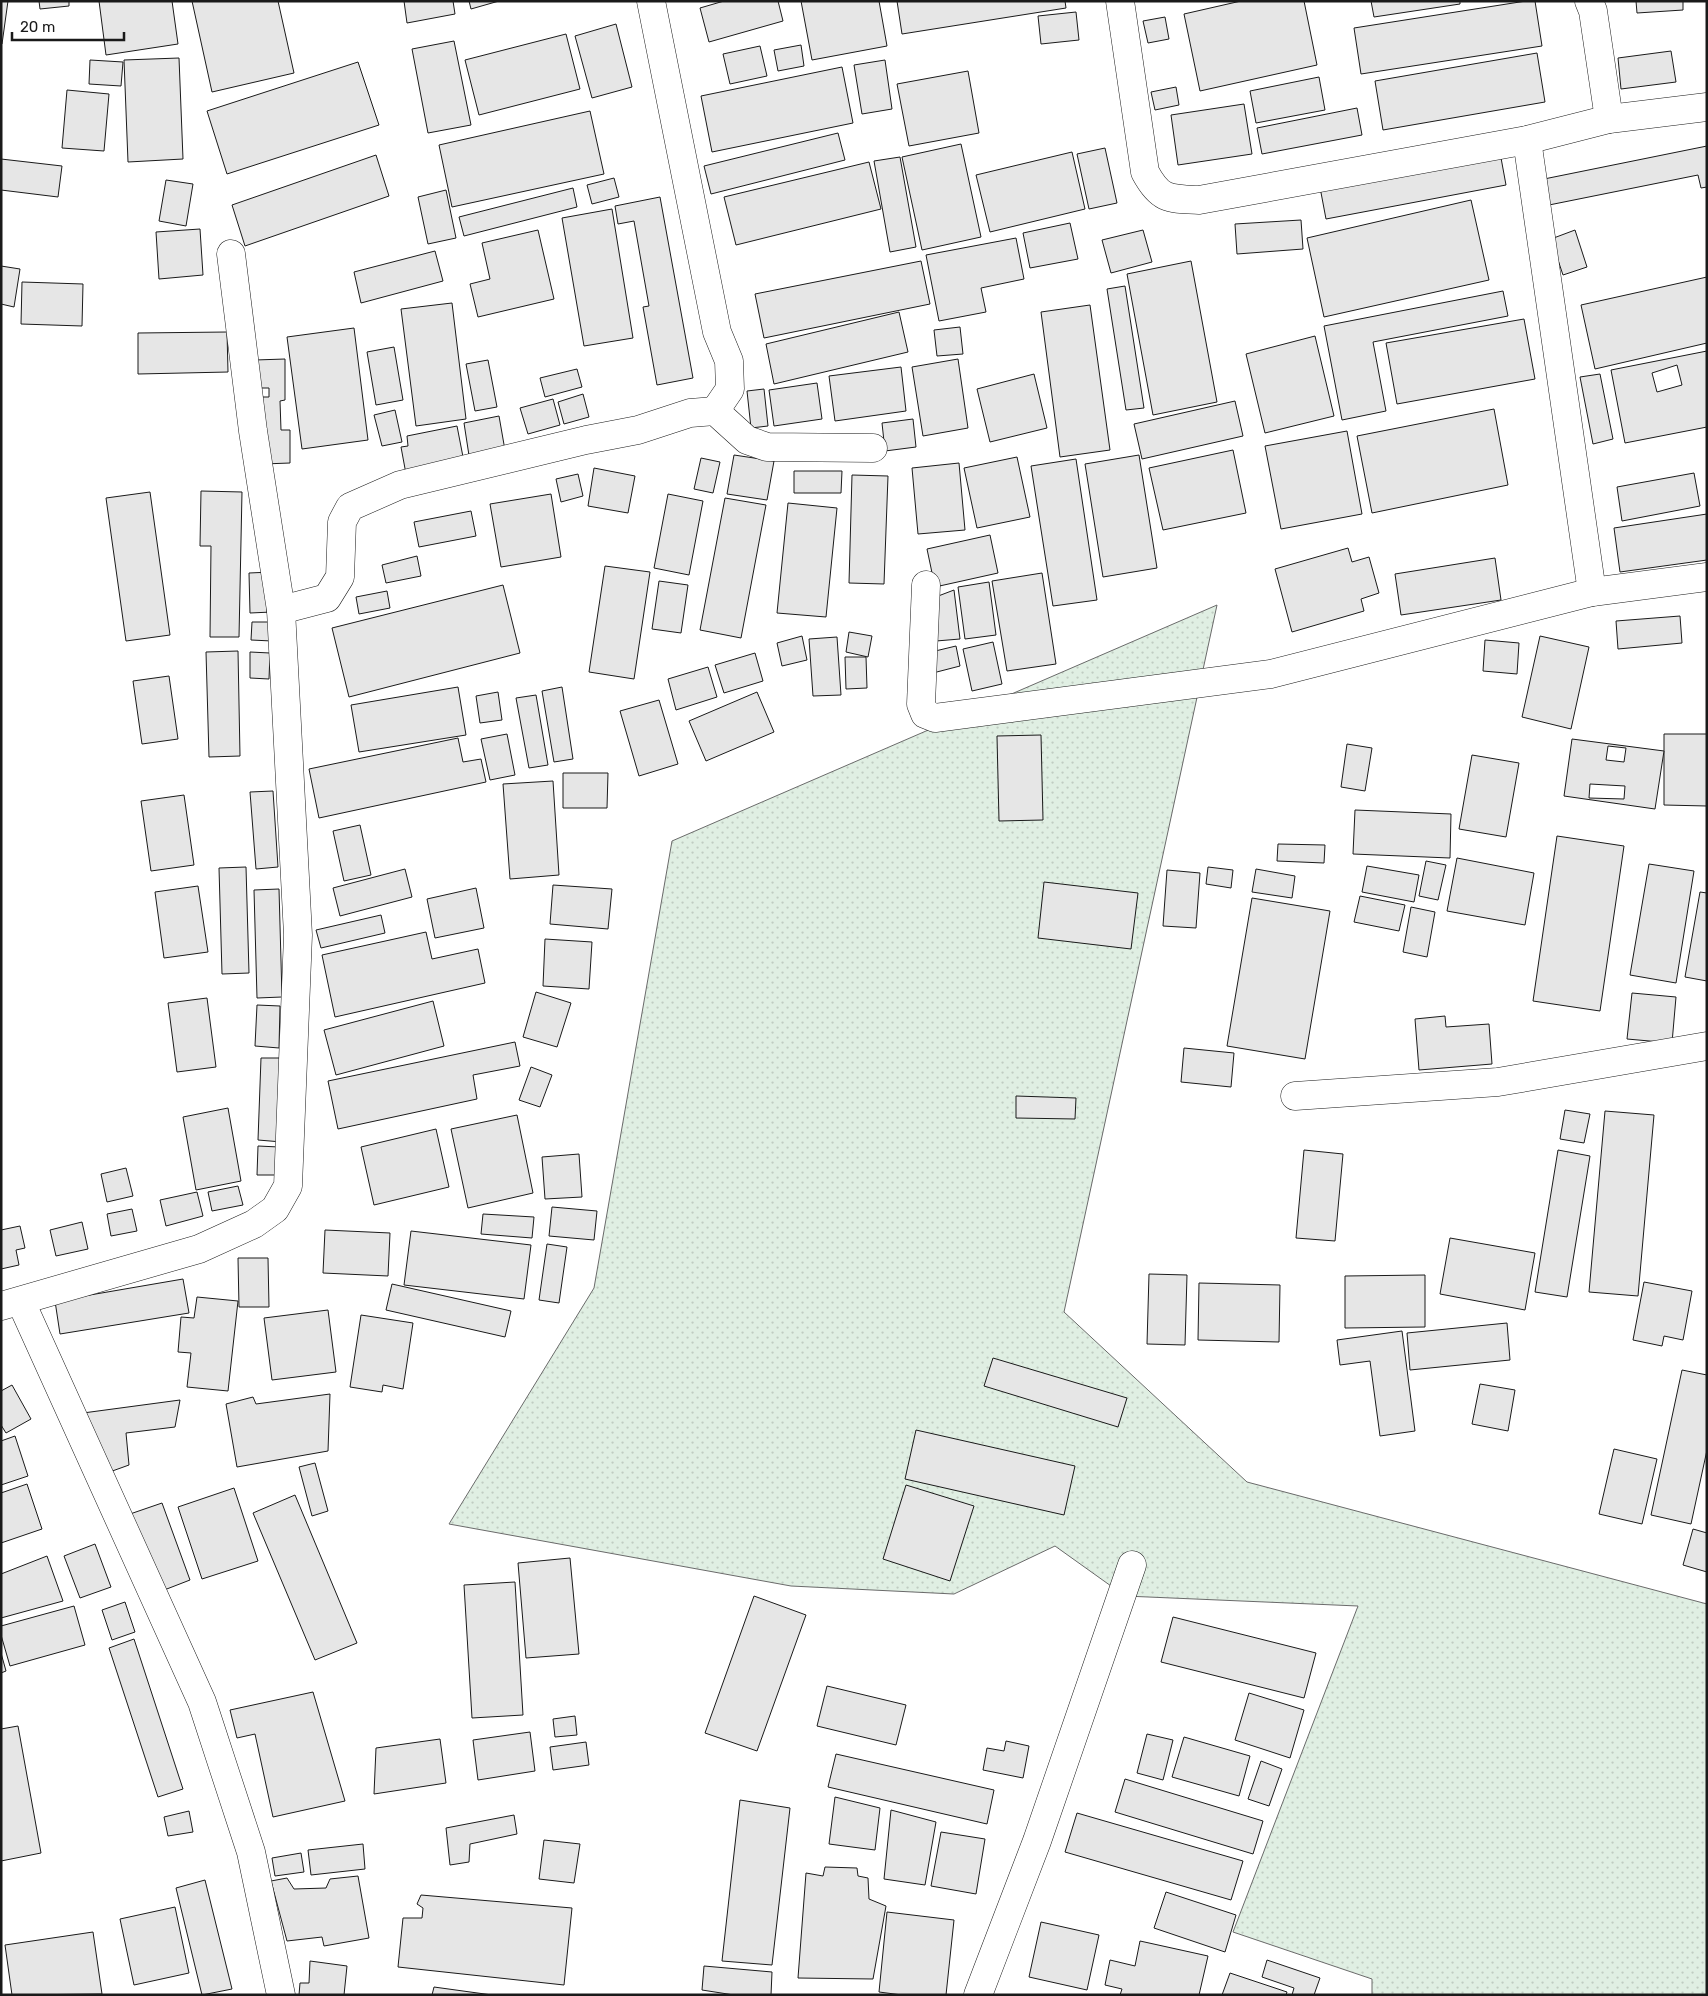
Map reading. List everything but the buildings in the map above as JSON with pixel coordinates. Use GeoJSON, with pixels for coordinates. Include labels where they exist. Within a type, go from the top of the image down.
{"type":"FeatureCollection","features":[{"type":"Feature","properties":{"kind":"street"},"geometry":{"type":"LineString","coordinates":[[651,1],[717,332],[729,361],[730,390],[715,411]]}},
{"type":"Feature","properties":{"kind":"street"},"geometry":{"type":"LineString","coordinates":[[1120,1],[1146,172],[1154,188],[1168,198],[1199,200],[1527,140],[1609,119],[1707,107]]}},
{"type":"Feature","properties":{"kind":"street"},"geometry":{"type":"LineString","coordinates":[[1589,1],[1594,11],[1609,119]]}},
{"type":"Feature","properties":{"kind":"street"},"geometry":{"type":"LineString","coordinates":[[1527,140],[1592,592]]}},
{"type":"Feature","properties":{"kind":"street"},"geometry":{"type":"LineString","coordinates":[[231,254],[253,431],[281,610],[298,935],[288,1186],[275,1209],[254,1224],[199,1249],[11,1304],[202,1702],[251,1852],[281,1995]]}},
{"type":"Feature","properties":{"kind":"street"},"geometry":{"type":"LineString","coordinates":[[281,610],[326,598],[340,577],[342,522],[350,506],[400,485],[586,440],[638,430],[690,413],[715,411],[747,440],[767,448],[873,448]]}},
{"type":"Feature","properties":{"kind":"street"},"geometry":{"type":"LineString","coordinates":[[926,585],[921,704],[925,714],[935,718],[1272,674],[1592,592],[1707,578]]}},
{"type":"Feature","properties":{"kind":"street"},"geometry":{"type":"LineString","coordinates":[[1296,1096],[1498,1082],[1707,1046]]}},
{"type":"Feature","properties":{"kind":"street"},"geometry":{"type":"LineString","coordinates":[[978,1995],[1037,1841],[1132,1565]]}},
{"type":"Feature","properties":{"kind":"green space"},"geometry":{"type":"Polygon","coordinates":[[[1217,605],[1064,1312],[1247,1482],[1707,1604],[1707,1995],[1372,1995],[1372,1979],[1233,1932],[1358,1606],[1125,1596],[1055,1546],[954,1594],[791,1586],[449,1524],[594,1288],[672,841],[1217,605]]]}}]}
